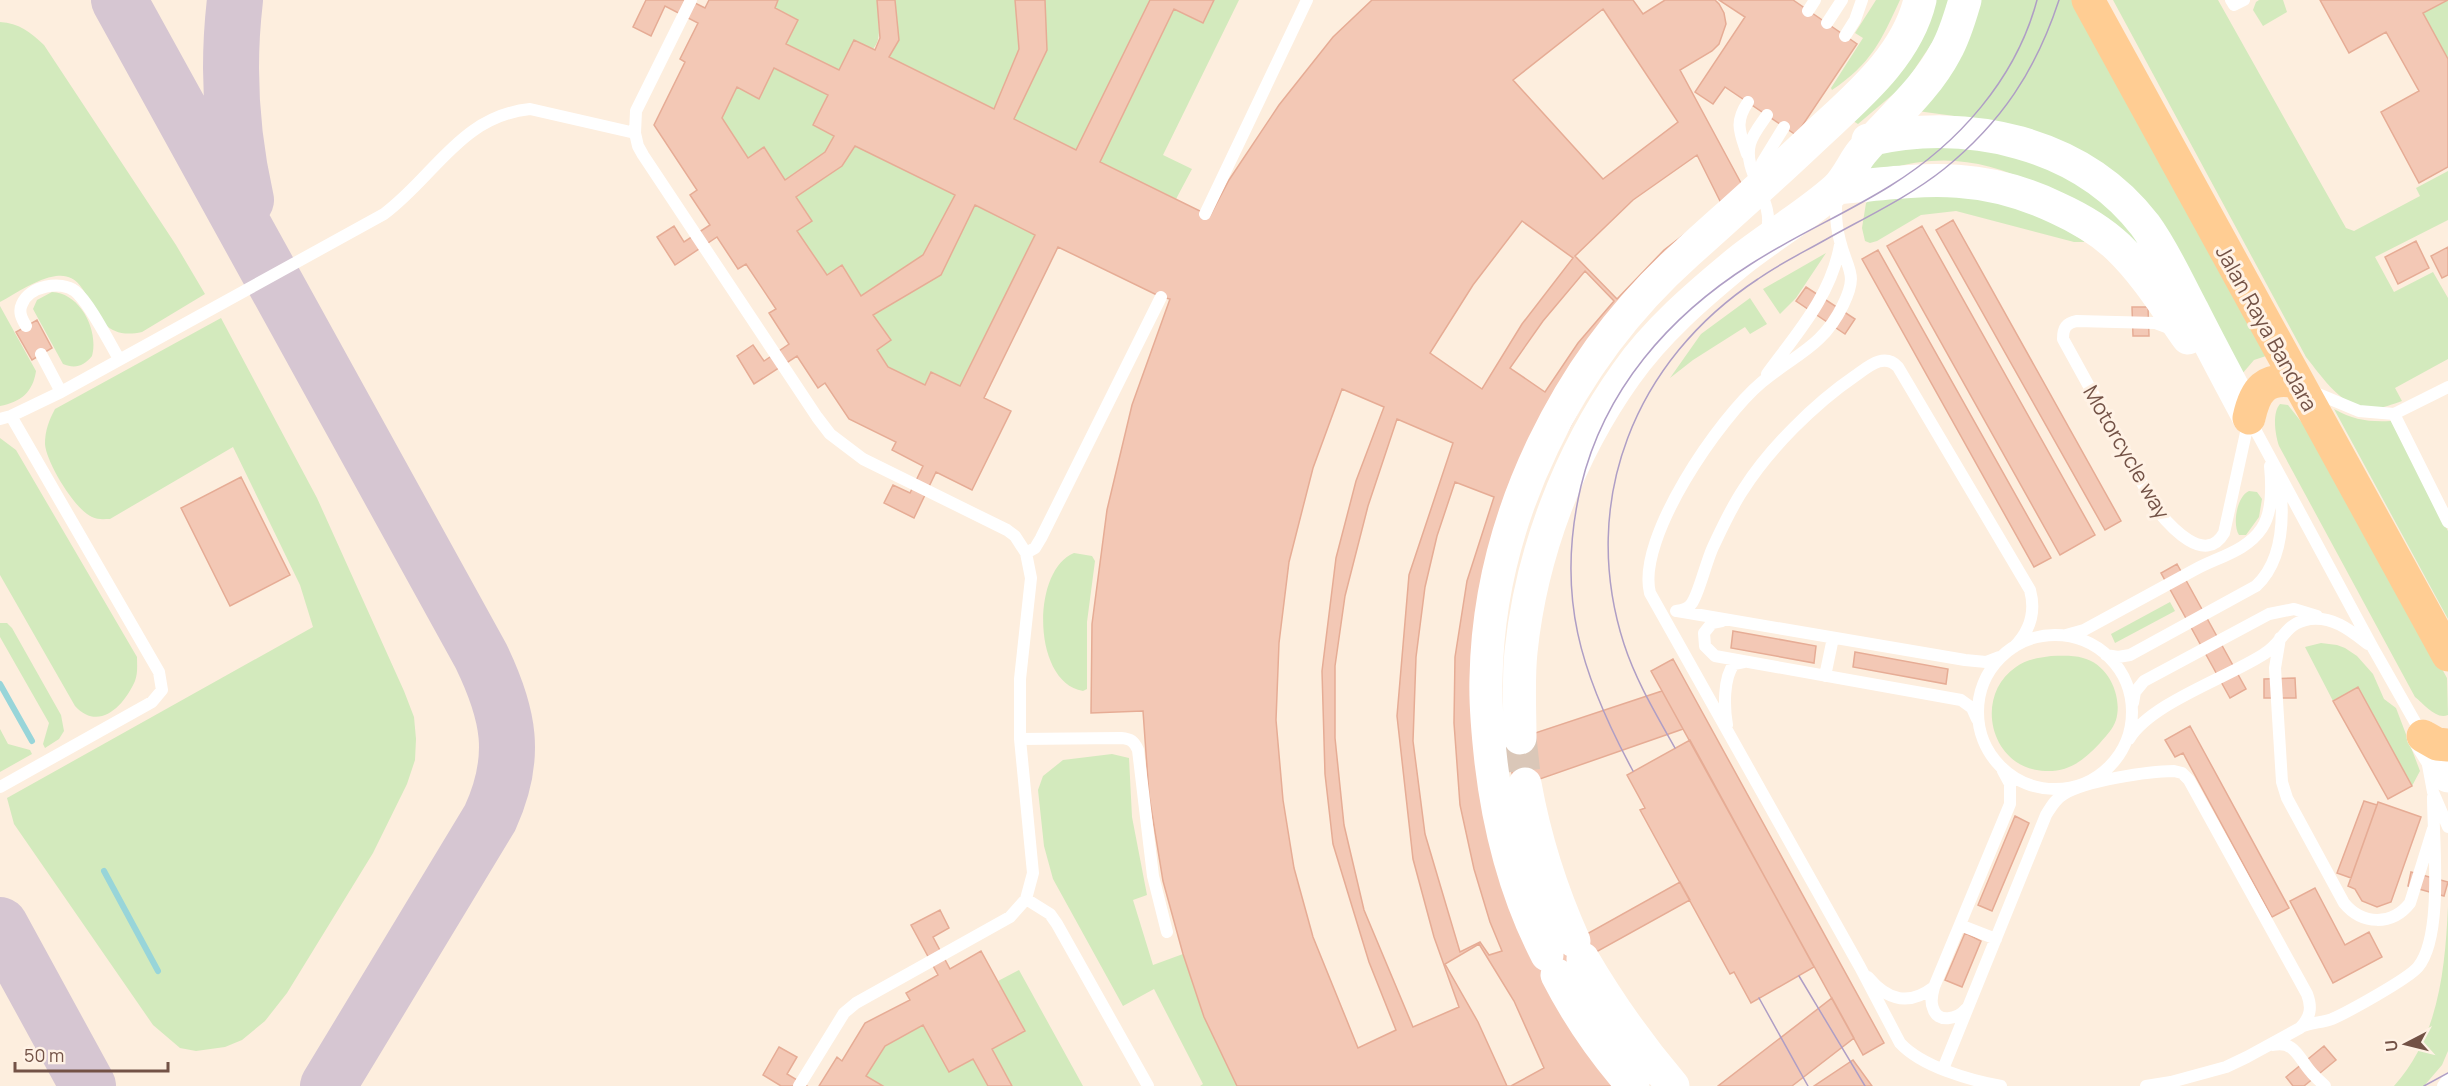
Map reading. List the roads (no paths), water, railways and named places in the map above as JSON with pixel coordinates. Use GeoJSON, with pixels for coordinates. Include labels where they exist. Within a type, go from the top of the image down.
{"type":"FeatureCollection","features":[{"type":"Feature","properties":{"kind":"main road","name":"Jalan Raya Bandara"},"geometry":{"type":"LineString","coordinates":[[2088,0],[2448,656]]}},
{"type":"Feature","properties":{"kind":"main road"},"geometry":{"type":"LineString","coordinates":[[2249,418],[2256,393],[2262,387],[2278,381],[2298,384]]}},
{"type":"Feature","properties":{"kind":"street"},"geometry":{"type":"LineString","coordinates":[[1673,1086],[1611,1006],[1565,958],[1520,894],[1504,839],[1488,734],[1486,677],[1500,564],[1521,498],[1543,446],[1564,404],[1593,360],[1652,287],[1874,81],[1907,32],[1920,0]]}},
{"type":"Feature","properties":{"kind":"street"},"geometry":{"type":"LineString","coordinates":[[1520,738],[1521,652],[1528,610],[1552,516],[1568,477],[1599,415],[1627,372],[1664,329],[1756,247],[1838,188],[1863,151],[1905,107],[1947,51],[1965,0]]}},
{"type":"Feature","properties":{"kind":"street"},"geometry":{"type":"LineString","coordinates":[[1757,188],[1850,144],[1904,133],[1941,131],[1997,136],[2057,156],[2088,173],[2120,197],[2145,225],[2165,257],[2249,418]]}},
{"type":"Feature","properties":{"kind":"street"},"geometry":{"type":"LineString","coordinates":[[1838,188],[1926,179],[1994,184],[2030,195],[2093,227],[2118,248],[2150,284],[2249,418]]}},
{"type":"Feature","properties":{"kind":"street"},"geometry":{"type":"LineString","coordinates":[[2435,741],[2441,784]]}},
{"type":"Feature","properties":{"kind":"street"},"geometry":{"type":"LineString","coordinates":[[1525,784],[1532,824],[1565,958],[1584,1023],[1633,1086]]}},
{"type":"Feature","properties":{"kind":"lane"},"geometry":{"type":"LineString","coordinates":[[691,0],[636,111],[635,134],[643,155],[830,434],[863,459],[1007,530],[1015,536],[1026,553],[1029,565],[1030,591],[1020,679],[1020,739],[1033,873],[1026,899],[1010,917],[850,1008],[844,1013],[798,1086]]}},
{"type":"Feature","properties":{"kind":"lane"},"geometry":{"type":"LineString","coordinates":[[1205,214],[1307,0]]}},
{"type":"Feature","properties":{"kind":"lane"},"geometry":{"type":"LineString","coordinates":[[1827,23],[1842,0]]}},
{"type":"Feature","properties":{"kind":"lane"},"geometry":{"type":"LineString","coordinates":[[1845,36],[1856,20],[1862,0]]}},
{"type":"Feature","properties":{"kind":"lane"},"geometry":{"type":"LineString","coordinates":[[1748,102],[1739,119],[1739,127],[1757,188],[1768,209],[1769,219],[1766,237],[1756,247]]}},
{"type":"Feature","properties":{"kind":"lane"},"geometry":{"type":"LineString","coordinates":[[0,787],[152,702],[162,690],[159,672],[5,418],[61,392],[384,214],[464,137],[500,116],[530,109],[635,134]]}},
{"type":"Feature","properties":{"kind":"lane"},"geometry":{"type":"LineString","coordinates":[[1750,161],[1750,145],[1767,115]]}},
{"type":"Feature","properties":{"kind":"lane"},"geometry":{"type":"LineString","coordinates":[[1757,188],[1759,170],[1785,127]]}},
{"type":"Feature","properties":{"kind":"lane"},"geometry":{"type":"LineString","coordinates":[[1761,382],[1815,344],[1828,330],[1842,307],[1852,276],[1840,243],[1835,207],[1838,188]]}},
{"type":"Feature","properties":{"kind":"lane"},"geometry":{"type":"LineString","coordinates":[[1840,243],[1836,265],[1822,298],[1761,382],[1728,419],[1703,452],[1674,500],[1665,518],[1649,565],[1648,584],[1653,598],[1860,966],[1900,1043],[1910,1052],[1942,1069],[1973,1081],[2001,1086]]}},
{"type":"Feature","properties":{"kind":"lane"},"geometry":{"type":"LineString","coordinates":[[26,326],[21,314],[22,302],[25,298],[51,285],[67,287],[81,296],[119,359]]}},
{"type":"Feature","properties":{"kind":"lane"},"geometry":{"type":"LineString","coordinates":[[1026,553],[1035,548],[1041,538],[1161,297]]}},
{"type":"Feature","properties":{"kind":"lane","name":"Motorcycle way"},"geometry":{"type":"LineString","coordinates":[[2187,337],[2155,323],[2077,321],[2069,322],[2065,327],[2063,339],[2157,510],[2189,541],[2200,545],[2210,545],[2217,542],[2224,533],[2249,418]]}},
{"type":"Feature","properties":{"kind":"lane"},"geometry":{"type":"LineString","coordinates":[[41,354],[61,392]]}},
{"type":"Feature","properties":{"kind":"lane"},"geometry":{"type":"LineString","coordinates":[[1676,611],[1686,609],[1694,601],[1706,562],[1743,489],[1769,456],[1820,403],[1857,375],[1883,360],[1889,360],[1898,367],[2030,590],[2032,608],[2030,626],[2014,646],[2000,657],[1983,683],[1978,701],[1979,724]]}},
{"type":"Feature","properties":{"kind":"lane"},"geometry":{"type":"LineString","coordinates":[[2298,384],[2359,411],[2394,414],[2448,387]]}},
{"type":"Feature","properties":{"kind":"lane"},"geometry":{"type":"LineString","coordinates":[[2394,414],[2448,522]]}},
{"type":"Feature","properties":{"kind":"lane"},"geometry":{"type":"LineString","coordinates":[[2249,418],[2373,648],[2435,741]]}},
{"type":"Feature","properties":{"kind":"lane"},"geometry":{"type":"LineString","coordinates":[[2014,646],[2032,638],[2084,630],[2205,564],[2234,552],[2254,537],[2265,521],[2272,488],[2270,458]]}},
{"type":"Feature","properties":{"kind":"lane"},"geometry":{"type":"LineString","coordinates":[[2105,654],[2118,657],[2130,655],[2256,586],[2263,579],[2280,539],[2282,506],[2279,477]]}},
{"type":"Feature","properties":{"kind":"lane"},"geometry":{"type":"LineString","coordinates":[[1653,598],[1664,607],[1676,611],[1727,621],[1979,662],[2000,657]]}},
{"type":"Feature","properties":{"kind":"lane"},"geometry":{"type":"LineString","coordinates":[[2126,745],[2135,692],[2144,681],[2269,614],[2294,609],[2328,620],[2349,629],[2373,648]]}},
{"type":"Feature","properties":{"kind":"lane"},"geometry":{"type":"LineString","coordinates":[[1942,1069],[2046,815],[2055,800],[2100,776],[2115,762],[2138,726],[2147,717],[2266,654],[2292,626],[2301,621],[2328,620]]}},
{"type":"Feature","properties":{"kind":"lane"},"geometry":{"type":"LineString","coordinates":[[1727,621],[1718,621],[1706,627],[1705,646],[1715,656],[1961,700],[1972,708],[1986,748],[2001,767],[2019,783],[2041,789],[2062,790],[2164,771],[2182,773],[2189,780],[2307,994],[2310,1012],[2300,1028]]}},
{"type":"Feature","properties":{"kind":"lane"},"geometry":{"type":"LineString","coordinates":[[2062,635],[2096,646],[2105,654],[2123,675],[2133,707]]}},
{"type":"Feature","properties":{"kind":"lane"},"geometry":{"type":"LineString","coordinates":[[1825,676],[1833,638]]}},
{"type":"Feature","properties":{"kind":"lane"},"geometry":{"type":"LineString","coordinates":[[2280,639],[2275,668],[2282,782],[2287,798],[2344,903],[2361,918],[2384,920],[2404,910],[2410,903],[2433,830],[2441,784]]}},
{"type":"Feature","properties":{"kind":"lane"},"geometry":{"type":"LineString","coordinates":[[1728,732],[1725,705],[1729,674],[1734,664],[1746,661]]}},
{"type":"Feature","properties":{"kind":"lane"},"geometry":{"type":"LineString","coordinates":[[1020,739],[1121,738],[1134,742],[1138,750],[1153,876],[1167,932]]}},
{"type":"Feature","properties":{"kind":"lane"},"geometry":{"type":"LineString","coordinates":[[1968,1006],[1957,1017],[1949,1019],[1941,1017],[1934,1012],[1932,1005],[1934,987],[2010,804],[2010,784],[2001,767]]}},
{"type":"Feature","properties":{"kind":"lane"},"geometry":{"type":"LineString","coordinates":[[2441,784],[2448,826]]}},
{"type":"Feature","properties":{"kind":"lane"},"geometry":{"type":"LineString","coordinates":[[2146,1086],[2171,1082],[2226,1066],[2300,1028],[2332,1019],[2410,975],[2427,952],[2434,911],[2433,830]]}},
{"type":"Feature","properties":{"kind":"lane"},"geometry":{"type":"LineString","coordinates":[[1026,899],[1050,914],[1057,924],[1148,1086]]}},
{"type":"Feature","properties":{"kind":"lane"},"geometry":{"type":"LineString","coordinates":[[1960,925],[1996,939]]}},
{"type":"Feature","properties":{"kind":"lane"},"geometry":{"type":"LineString","coordinates":[[1860,966],[1871,981],[1892,996],[1916,999],[1934,987]]}},
{"type":"Feature","properties":{"kind":"lane"},"geometry":{"type":"LineString","coordinates":[[2266,1047],[2284,1044],[2291,1047],[2309,1071],[2325,1086]]}},
{"type":"Feature","properties":{"kind":"lane"},"geometry":{"type":"LineString","coordinates":[[2443,1086],[2448,1079]]}},
{"type":"Feature","properties":{"kind":"waterway"},"geometry":{"type":"LineString","coordinates":[[0,684],[32,741]]}},
{"type":"Feature","properties":{"kind":"waterway"},"geometry":{"type":"LineString","coordinates":[[104,871],[158,971]]}},
{"type":"Feature","properties":{"kind":"tunnel"},"geometry":{"type":"LineString","coordinates":[[1520,738],[1525,784]]}},
{"type":"Feature","properties":{"kind":"tram line"},"geometry":{"type":"LineString","coordinates":[[1633,771],[1599,701],[1587,667],[1572,599],[1571,563],[1581,486],[1606,418],[1623,387],[1644,358],[1693,307],[1768,253],[1890,186],[1915,169],[1961,130],[1981,107],[2015,56],[2037,0]]}},
{"type":"Feature","properties":{"kind":"tram line"},"geometry":{"type":"LineString","coordinates":[[1675,748],[1634,671],[1624,644],[1612,591],[1608,538],[1614,487],[1628,438],[1649,392],[1679,350],[1715,312],[1758,279],[1782,263],[1916,189],[1965,151],[1983,133],[2015,93],[2039,49],[2059,0]]}},
{"type":"Feature","properties":{"kind":"tram line"},"geometry":{"type":"LineString","coordinates":[[1799,976],[1865,1086]]}},
{"type":"Feature","properties":{"kind":"tram line"},"geometry":{"type":"LineString","coordinates":[[1759,998],[1808,1086]]}},
{"type":"Feature","properties":{"kind":"tram line"},"geometry":{"type":"LineString","coordinates":[[2424,1086],[2448,1073]]}}]}
